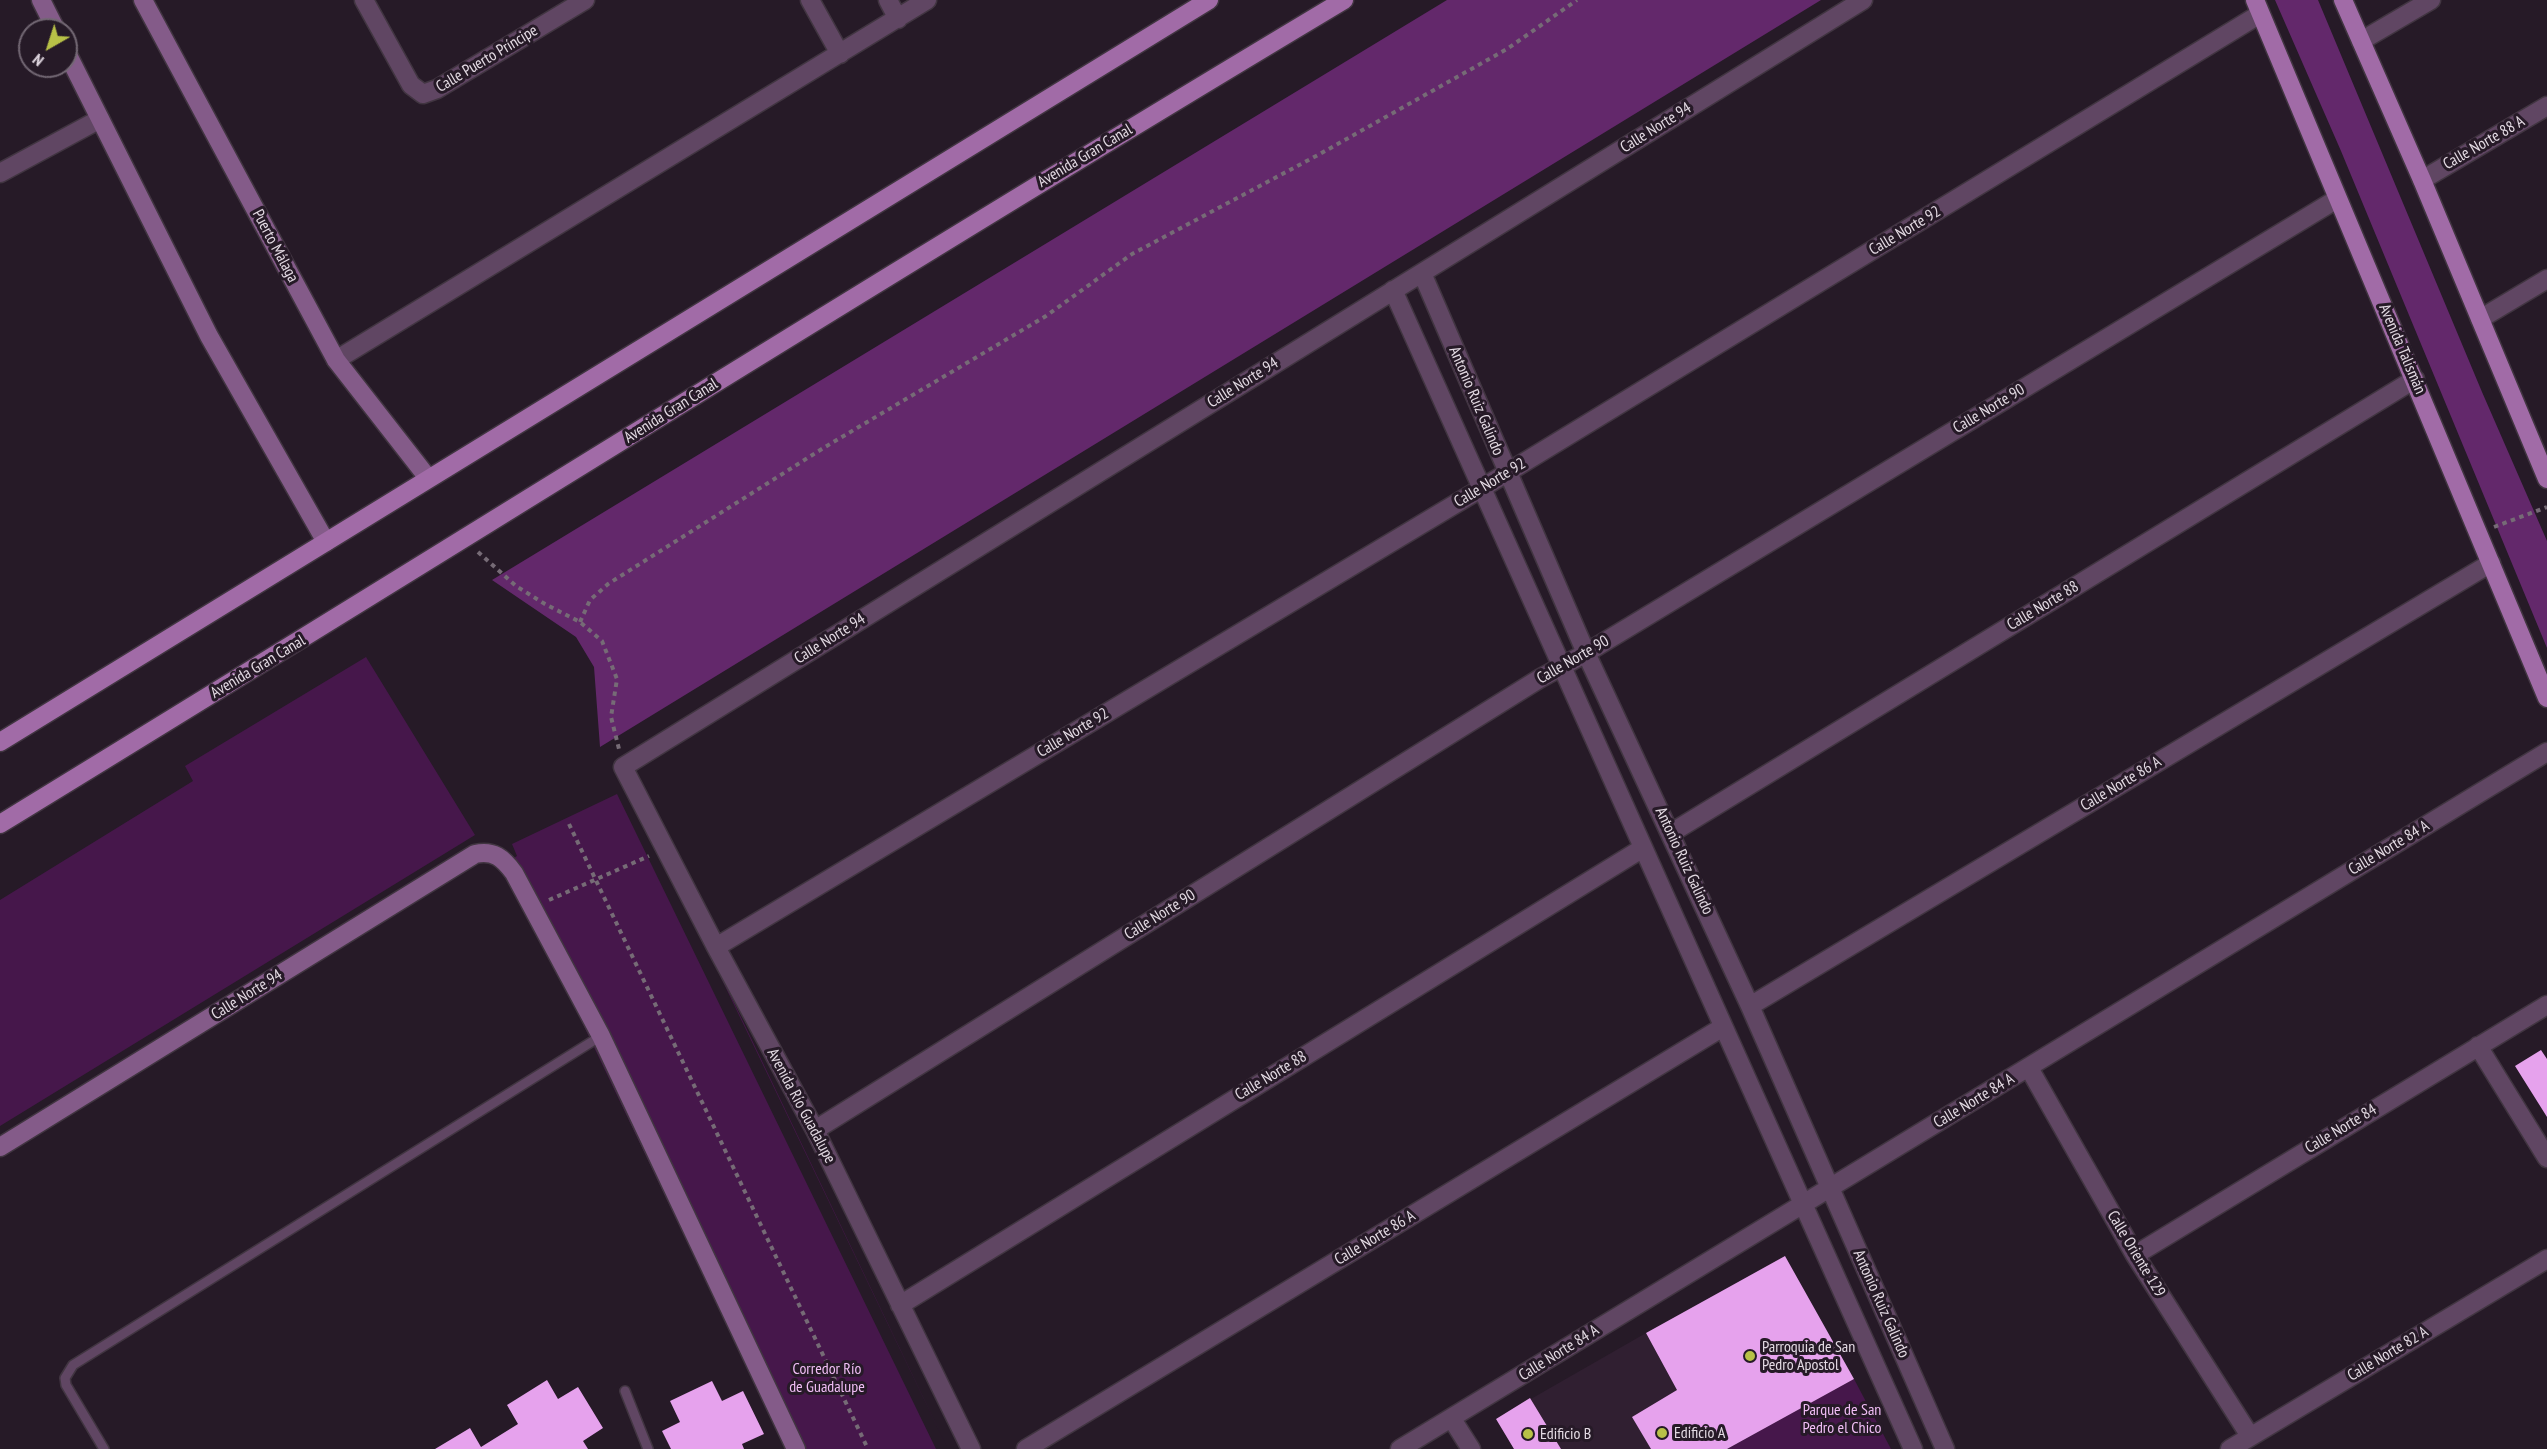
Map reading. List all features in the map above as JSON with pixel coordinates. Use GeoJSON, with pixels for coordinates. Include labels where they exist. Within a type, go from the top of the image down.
{"type":"FeatureCollection","features":[{"type":"Feature","properties":{"kind":"main road"},"geometry":{"type":"LineString","coordinates":[[0,742],[1209,0]]}},
{"type":"Feature","properties":{"kind":"main road","name":"Avenida Gran Canal"},"geometry":{"type":"LineString","coordinates":[[0,824],[901,269],[1344,0]]}},
{"type":"Feature","properties":{"kind":"main road"},"geometry":{"type":"LineString","coordinates":[[2343,0],[2545,467]]}},
{"type":"Feature","properties":{"kind":"main road","name":"Avenida Talismán"},"geometry":{"type":"LineString","coordinates":[[2258,7],[2337,199],[2480,533],[2547,699]]}},
{"type":"Feature","properties":{"kind":"street"},"geometry":{"type":"LineString","coordinates":[[41,0],[50,18]]}},
{"type":"Feature","properties":{"kind":"street","name":"Puerto Málaga"},"geometry":{"type":"LineString","coordinates":[[143,0],[336,360],[428,478]]}},
{"type":"Feature","properties":{"kind":"street","name":"Calle Puerto Príncipe"},"geometry":{"type":"LineString","coordinates":[[364,0],[411,85],[423,94],[437,89],[585,0]]}},
{"type":"Feature","properties":{"kind":"street"},"geometry":{"type":"LineString","coordinates":[[810,0],[840,54]]}},
{"type":"Feature","properties":{"kind":"street"},"geometry":{"type":"LineString","coordinates":[[888,0],[898,19]]}},
{"type":"Feature","properties":{"kind":"street"},"geometry":{"type":"LineString","coordinates":[[336,360],[927,0]]}},
{"type":"Feature","properties":{"kind":"street","name":"Calle Norte 94"},"geometry":{"type":"LineString","coordinates":[[623,767],[1863,0]]}},
{"type":"Feature","properties":{"kind":"street"},"geometry":{"type":"LineString","coordinates":[[2361,41],[2431,0]]}},
{"type":"Feature","properties":{"kind":"street","name":"Calle Norte 92"},"geometry":{"type":"LineString","coordinates":[[716,947],[1507,473],[2258,7]]}},
{"type":"Feature","properties":{"kind":"street"},"geometry":{"type":"LineString","coordinates":[[78,75],[209,336],[326,542]]}},
{"type":"Feature","properties":{"kind":"street","name":"Calle Norte 88 A"},"geometry":{"type":"LineString","coordinates":[[2421,180],[2547,106]]}},
{"type":"Feature","properties":{"kind":"street"},"geometry":{"type":"LineString","coordinates":[[0,173],[100,119]]}},
{"type":"Feature","properties":{"kind":"street","name":"Calle Norte 90"},"geometry":{"type":"LineString","coordinates":[[815,1130],[1529,685],[1586,653],[2337,199]]}},
{"type":"Feature","properties":{"kind":"street","name":"Antonio Ruiz Galindo"},"geometry":{"type":"LineString","coordinates":[[1422,273],[1586,653],[1750,1006],[1945,1449]]}},
{"type":"Feature","properties":{"kind":"street"},"geometry":{"type":"LineString","coordinates":[[2480,318],[2547,279]]}},
{"type":"Feature","properties":{"kind":"street","name":"Antonio Ruiz Galindo"},"geometry":{"type":"LineString","coordinates":[[1393,290],[1913,1449]]}},
{"type":"Feature","properties":{"kind":"street","name":"Calle Norte 88"},"geometry":{"type":"LineString","coordinates":[[1671,833],[2415,379]]}},
{"type":"Feature","properties":{"kind":"street","name":"Calle Norte 86 A"},"geometry":{"type":"LineString","coordinates":[[1750,1006],[2491,563]]}},
{"type":"Feature","properties":{"kind":"street","name":"Calle Norte 84 A"},"geometry":{"type":"LineString","coordinates":[[1400,1449],[1803,1202],[2029,1068],[2547,752]]}},
{"type":"Feature","properties":{"kind":"street","name":"Avenida Río Guadalupe"},"geometry":{"type":"LineString","coordinates":[[623,767],[716,947],[815,1130],[971,1449]]}},
{"type":"Feature","properties":{"kind":"street","name":"Calle Norte 88"},"geometry":{"type":"LineString","coordinates":[[900,1305],[1643,848]]}},
{"type":"Feature","properties":{"kind":"street","name":"Calle Norte 94"},"geometry":{"type":"LineString","coordinates":[[0,1147],[475,854],[485,852],[496,854],[514,873],[532,907]]}},
{"type":"Feature","properties":{"kind":"street"},"geometry":{"type":"LineString","coordinates":[[532,907],[601,1036],[796,1449]]}},
{"type":"Feature","properties":{"kind":"street","name":"Calle Norte 84"},"geometry":{"type":"LineString","coordinates":[[2135,1255],[2547,1005]]}},
{"type":"Feature","properties":{"kind":"street","name":"Calle Norte 86 A"},"geometry":{"type":"LineString","coordinates":[[1026,1449],[1723,1027]]}},
{"type":"Feature","properties":{"kind":"street"},"geometry":{"type":"LineString","coordinates":[[2478,1046],[2547,1158]]}},
{"type":"Feature","properties":{"kind":"street","name":"Calle Oriente 129"},"geometry":{"type":"LineString","coordinates":[[2029,1068],[2135,1255],[2250,1436]]}},
{"type":"Feature","properties":{"kind":"street","name":"Calle Norte 82 A"},"geometry":{"type":"LineString","coordinates":[[2230,1449],[2547,1259]]}},
{"type":"Feature","properties":{"kind":"street"},"geometry":{"type":"LineString","coordinates":[[1452,1419],[1471,1449]]}},
{"type":"Feature","properties":{"kind":"lane"},"geometry":{"type":"LineString","coordinates":[[104,1449],[66,1385],[65,1378],[73,1365],[601,1036]]}},
{"type":"Feature","properties":{"kind":"lane"},"geometry":{"type":"LineString","coordinates":[[625,1391],[648,1449]]}},
{"type":"Feature","properties":{"kind":"path"},"geometry":{"type":"LineString","coordinates":[[580,622],[590,600],[608,584],[825,447],[1046,316],[1132,254],[1318,155],[1507,49],[1578,0]]}},
{"type":"Feature","properties":{"kind":"path"},"geometry":{"type":"LineString","coordinates":[[2480,533],[2547,507]]}},
{"type":"Feature","properties":{"kind":"path"},"geometry":{"type":"LineString","coordinates":[[466,539],[492,567],[516,586],[580,622],[602,641],[617,680],[611,717],[623,767]]}},
{"type":"Feature","properties":{"kind":"path"},"geometry":{"type":"LineString","coordinates":[[569,824],[868,1449]]}},
{"type":"Feature","properties":{"kind":"path"},"geometry":{"type":"LineString","coordinates":[[532,907],[666,850]]}},
{"type":"Feature","properties":{"kind":"shaded area"},"geometry":{"type":"Polygon","coordinates":[[[1447,0],[1821,0],[600,747],[594,667],[576,637],[492,580],[1447,0]]]}},
{"type":"Feature","properties":{"kind":"shaded area"},"geometry":{"type":"Polygon","coordinates":[[[2275,0],[2318,0],[2547,541],[2547,648],[2341,151],[2275,0]]]}},
{"type":"Feature","properties":{"kind":"shaded area"},"geometry":{"type":"Polygon","coordinates":[[[1646,1333],[1710,1449],[1514,1449],[1496,1419],[1646,1333]]]}},
{"type":"Feature","properties":{"kind":"green space"},"geometry":{"type":"Polygon","coordinates":[[[366,657],[475,835],[0,1126],[0,900],[193,781],[185,766],[366,657]]]}},
{"type":"Feature","properties":{"kind":"green space"},"geometry":{"type":"Polygon","coordinates":[[[620,765],[948,1449],[619,766],[620,765]]]}},
{"type":"Feature","properties":{"kind":"green space","name":"Corredor Río de Guadalupe"},"geometry":{"type":"Polygon","coordinates":[[[617,794],[936,1449],[786,1449],[506,863],[517,856],[512,844],[617,794]]]}},
{"type":"Feature","properties":{"kind":"green space","name":"Parque de San Pedro el Chico"},"geometry":{"type":"Polygon","coordinates":[[[1854,1379],[1891,1449],[1727,1449],[1854,1379]]]}},
{"type":"Feature","properties":{"kind":"building"},"geometry":{"type":"Polygon","coordinates":[[[2541,1050],[2547,1059],[2547,1117],[2515,1066],[2541,1050]]]}},
{"type":"Feature","properties":{"kind":"building","name":"Parroquia de San Pedro Apostol"},"geometry":{"type":"Polygon","coordinates":[[[1785,1256],[1854,1379],[1727,1449],[1651,1449],[1632,1417],[1677,1390],[1646,1333],[1785,1256]]]}},
{"type":"Feature","properties":{"kind":"building"},"geometry":{"type":"Polygon","coordinates":[[[547,1380],[558,1399],[578,1387],[603,1428],[583,1441],[588,1449],[435,1449],[470,1428],[481,1447],[518,1424],[507,1405],[547,1380]]]}},
{"type":"Feature","properties":{"kind":"building"},"geometry":{"type":"Polygon","coordinates":[[[712,1381],[722,1401],[743,1391],[764,1434],[742,1444],[744,1449],[671,1449],[662,1431],[680,1422],[670,1401],[712,1381]]]}},
{"type":"Feature","properties":{"kind":"building","name":"Edificio B"},"geometry":{"type":"Polygon","coordinates":[[[1530,1398],[1561,1449],[1514,1449],[1496,1419],[1530,1398]]]}},
{"type":"Feature","properties":{"kind":"place","name":"Parroquia de San Pedro Apostol"},"geometry":{"type":"Point","coordinates":[1750,1356]}},
{"type":"Feature","properties":{"kind":"place","name":"Edificio A"},"geometry":{"type":"Point","coordinates":[1662,1433]}},
{"type":"Feature","properties":{"kind":"place","name":"Edificio B"},"geometry":{"type":"Point","coordinates":[1528,1434]}}]}
